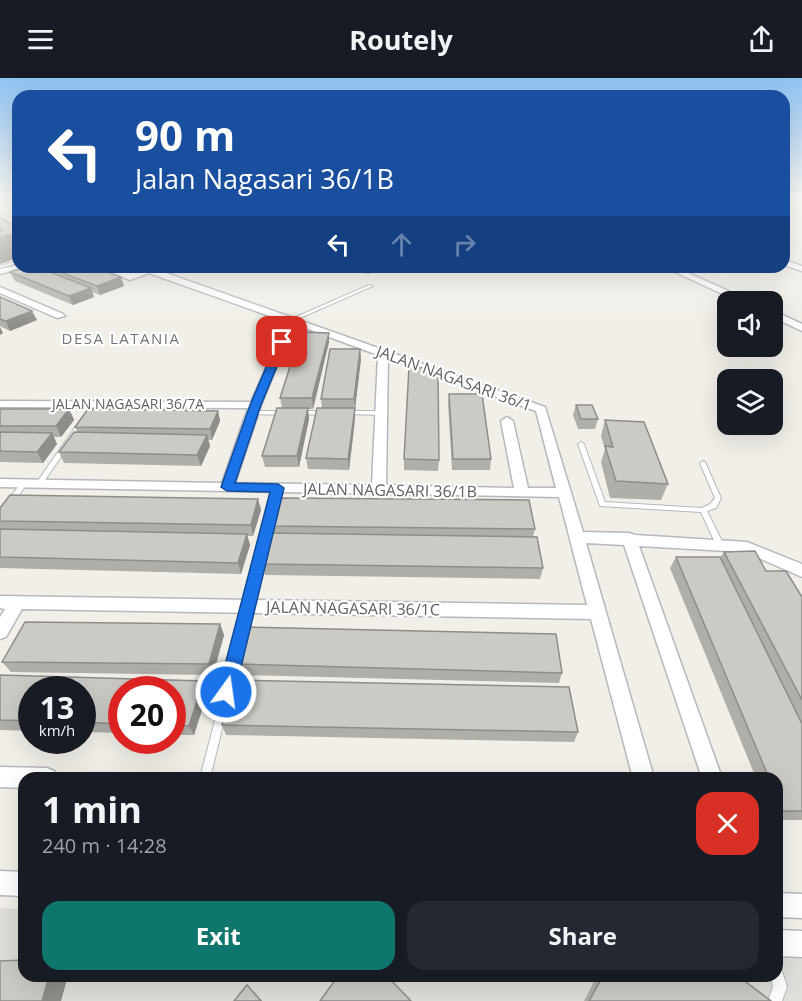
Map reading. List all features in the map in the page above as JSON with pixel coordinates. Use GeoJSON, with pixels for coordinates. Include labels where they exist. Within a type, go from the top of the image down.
{"type":"FeatureCollection","features":[{"type":"Feature","properties":{"kind":"street"},"geometry":{"type":"LineString","coordinates":[[116,273],[130,278],[143,273]]}},
{"type":"Feature","properties":{"kind":"street","name":"JALAN NAGASARI 36/1"},"geometry":{"type":"LineString","coordinates":[[159,273],[541,409],[642,772]]}},
{"type":"Feature","properties":{"kind":"street"},"geometry":{"type":"LineString","coordinates":[[682,273],[724,291]]}},
{"type":"Feature","properties":{"kind":"street"},"geometry":{"type":"LineString","coordinates":[[0,290],[60,316]]}},
{"type":"Feature","properties":{"kind":"street"},"geometry":{"type":"LineString","coordinates":[[783,318],[802,328]]}},
{"type":"Feature","properties":{"kind":"street"},"geometry":{"type":"LineString","coordinates":[[227,487],[254,409],[291,320]]}},
{"type":"Feature","properties":{"kind":"street"},"geometry":{"type":"LineString","coordinates":[[379,490],[383,353]]}},
{"type":"Feature","properties":{"kind":"street","name":"JALAN NAGASARI 36/7A"},"geometry":{"type":"LineString","coordinates":[[0,404],[94,404],[254,409]]}},
{"type":"Feature","properties":{"kind":"street"},"geometry":{"type":"LineString","coordinates":[[507,421],[522,493]]}},
{"type":"Feature","properties":{"kind":"street","name":"JALAN NAGASARI 36/1B"},"geometry":{"type":"LineString","coordinates":[[0,483],[565,494]]}},
{"type":"Feature","properties":{"kind":"street"},"geometry":{"type":"LineString","coordinates":[[577,537],[629,538],[747,547],[802,571]]}},
{"type":"Feature","properties":{"kind":"street"},"geometry":{"type":"LineString","coordinates":[[629,538],[710,772]]}},
{"type":"Feature","properties":{"kind":"street"},"geometry":{"type":"LineString","coordinates":[[0,632],[8,603]]}},
{"type":"Feature","properties":{"kind":"street","name":"JALAN NAGASARI 36/1C"},"geometry":{"type":"LineString","coordinates":[[8,603],[599,612]]}},
{"type":"Feature","properties":{"kind":"street"},"geometry":{"type":"LineString","coordinates":[[0,777],[18,777]]}},
{"type":"Feature","properties":{"kind":"street"},"geometry":{"type":"LineString","coordinates":[[0,883],[18,884]]}},
{"type":"Feature","properties":{"kind":"street"},"geometry":{"type":"LineString","coordinates":[[783,905],[802,906]]}},
{"type":"Feature","properties":{"kind":"street"},"geometry":{"type":"LineString","coordinates":[[783,943],[802,944]]}},
{"type":"Feature","properties":{"kind":"lane"},"geometry":{"type":"LineString","coordinates":[[291,320],[371,286]]}},
{"type":"Feature","properties":{"kind":"lane"},"geometry":{"type":"LineString","coordinates":[[39,484],[94,404]]}},
{"type":"Feature","properties":{"kind":"lane"},"geometry":{"type":"LineString","coordinates":[[254,409],[381,413]]}},
{"type":"Feature","properties":{"kind":"lane"},"geometry":{"type":"LineString","coordinates":[[581,444],[602,504],[703,510],[713,506],[718,498],[703,463]]}},
{"type":"Feature","properties":{"kind":"lane"},"geometry":{"type":"LineString","coordinates":[[0,515],[24,484]]}},
{"type":"Feature","properties":{"kind":"lane"},"geometry":{"type":"LineString","coordinates":[[206,772],[278,488]]}},
{"type":"Feature","properties":{"kind":"lane"},"geometry":{"type":"LineString","coordinates":[[703,510],[720,544]]}},
{"type":"Feature","properties":{"kind":"lane"},"geometry":{"type":"LineString","coordinates":[[775,1001],[780,987],[779,982]]}},
{"type":"Feature","properties":{"kind":"shaded area"},"geometry":{"type":"Polygon","coordinates":[[[0,908],[18,909],[18,982],[783,982],[783,936],[802,937],[802,1001],[0,1001],[0,908]]]}},
{"type":"Feature","properties":{"kind":"building"},"geometry":{"type":"Polygon","coordinates":[[[12,273],[52,273],[91,288],[69,296],[12,273]]]}},
{"type":"Feature","properties":{"kind":"building"},"geometry":{"type":"Polygon","coordinates":[[[63,273],[110,273],[121,277],[97,286],[63,273]]]}},
{"type":"Feature","properties":{"kind":"building"},"geometry":{"type":"Polygon","coordinates":[[[0,297],[32,311],[6,321],[0,319],[0,297]]]}},
{"type":"Feature","properties":{"kind":"building"},"geometry":{"type":"Polygon","coordinates":[[[301,332],[329,333],[312,398],[280,398],[301,332]]]}},
{"type":"Feature","properties":{"kind":"building"},"geometry":{"type":"Polygon","coordinates":[[[330,349],[360,349],[354,399],[321,399],[330,349]]]}},
{"type":"Feature","properties":{"kind":"building"},"geometry":{"type":"Polygon","coordinates":[[[409,367],[428,368],[428,372],[438,372],[439,460],[404,459],[409,367]]]}},
{"type":"Feature","properties":{"kind":"building"},"geometry":{"type":"Polygon","coordinates":[[[449,394],[482,394],[491,459],[453,459],[449,394]]]}},
{"type":"Feature","properties":{"kind":"building"},"geometry":{"type":"Polygon","coordinates":[[[576,405],[592,405],[598,419],[581,419],[576,405]]]}},
{"type":"Feature","properties":{"kind":"building"},"geometry":{"type":"Polygon","coordinates":[[[277,408],[308,408],[297,456],[262,456],[277,408]]]}},
{"type":"Feature","properties":{"kind":"building"},"geometry":{"type":"Polygon","coordinates":[[[317,408],[355,408],[348,459],[306,458],[317,408]]]}},
{"type":"Feature","properties":{"kind":"building"},"geometry":{"type":"Polygon","coordinates":[[[0,409],[69,409],[56,426],[0,426],[0,409]]]}},
{"type":"Feature","properties":{"kind":"building"},"geometry":{"type":"Polygon","coordinates":[[[88,409],[218,411],[210,429],[75,427],[88,409]]]}},
{"type":"Feature","properties":{"kind":"building"},"geometry":{"type":"Polygon","coordinates":[[[605,420],[644,422],[668,484],[616,481],[605,446],[613,447],[605,420]]]}},
{"type":"Feature","properties":{"kind":"building"},"geometry":{"type":"Polygon","coordinates":[[[0,432],[52,433],[37,452],[0,451],[0,432]]]}},
{"type":"Feature","properties":{"kind":"building"},"geometry":{"type":"Polygon","coordinates":[[[74,432],[207,435],[197,455],[59,452],[74,432]]]}},
{"type":"Feature","properties":{"kind":"building"},"geometry":{"type":"Polygon","coordinates":[[[10,495],[258,499],[251,525],[0,521],[0,508],[10,495]]]}},
{"type":"Feature","properties":{"kind":"building"},"geometry":{"type":"Polygon","coordinates":[[[279,498],[529,500],[535,529],[271,526],[279,498]]]}},
{"type":"Feature","properties":{"kind":"building"},"geometry":{"type":"Polygon","coordinates":[[[0,529],[247,534],[238,563],[0,557],[0,529]]]}},
{"type":"Feature","properties":{"kind":"building"},"geometry":{"type":"Polygon","coordinates":[[[271,533],[537,537],[543,568],[263,564],[271,533]]]}},
{"type":"Feature","properties":{"kind":"building"},"geometry":{"type":"Polygon","coordinates":[[[755,551],[766,571],[786,571],[802,597],[802,700],[724,552],[755,551]]]}},
{"type":"Feature","properties":{"kind":"building"},"geometry":{"type":"Polygon","coordinates":[[[676,557],[720,557],[802,724],[802,811],[783,811],[783,772],[766,772],[676,557]]]}},
{"type":"Feature","properties":{"kind":"building"},"geometry":{"type":"Polygon","coordinates":[[[25,622],[220,624],[209,664],[2,662],[25,622]]]}},
{"type":"Feature","properties":{"kind":"building"},"geometry":{"type":"Polygon","coordinates":[[[246,627],[556,634],[562,673],[236,664],[246,627]]]}},
{"type":"Feature","properties":{"kind":"building"},"geometry":{"type":"Polygon","coordinates":[[[0,675],[34,676],[18,676],[18,721],[0,720],[0,675]]]}},
{"type":"Feature","properties":{"kind":"building"},"geometry":{"type":"Polygon","coordinates":[[[96,678],[108,678],[108,723],[96,723],[96,678]]]}},
{"type":"Feature","properties":{"kind":"building"},"geometry":{"type":"Polygon","coordinates":[[[186,680],[203,681],[189,726],[186,726],[186,680]]]}},
{"type":"Feature","properties":{"kind":"building"},"geometry":{"type":"Polygon","coordinates":[[[234,680],[569,687],[578,732],[222,725],[234,680]]]}},
{"type":"Feature","properties":{"kind":"building"},"geometry":{"type":"Polygon","coordinates":[[[18,960],[18,982],[47,982],[42,1001],[0,1001],[0,961],[18,960]]]}},
{"type":"Feature","properties":{"kind":"building"},"geometry":{"type":"Polygon","coordinates":[[[334,982],[393,982],[411,1001],[320,1001],[334,982]]]}},
{"type":"Feature","properties":{"kind":"building"},"geometry":{"type":"Polygon","coordinates":[[[600,982],[746,982],[771,1001],[589,1001],[600,982]]]}},
{"type":"Feature","properties":{"kind":"building"},"geometry":{"type":"Polygon","coordinates":[[[247,985],[261,1001],[234,1001],[247,985]]]}},
{"type":"Feature","properties":{"kind":"district","name":"DESA LATANIA"},"geometry":{"type":"Point","coordinates":[121,339]}},
{"type":"Feature","properties":{"kind":"route"},"geometry":{"type":"LineString","coordinates":[[226,692],[278,488],[227,487],[255,405],[282,342]]}}]}
